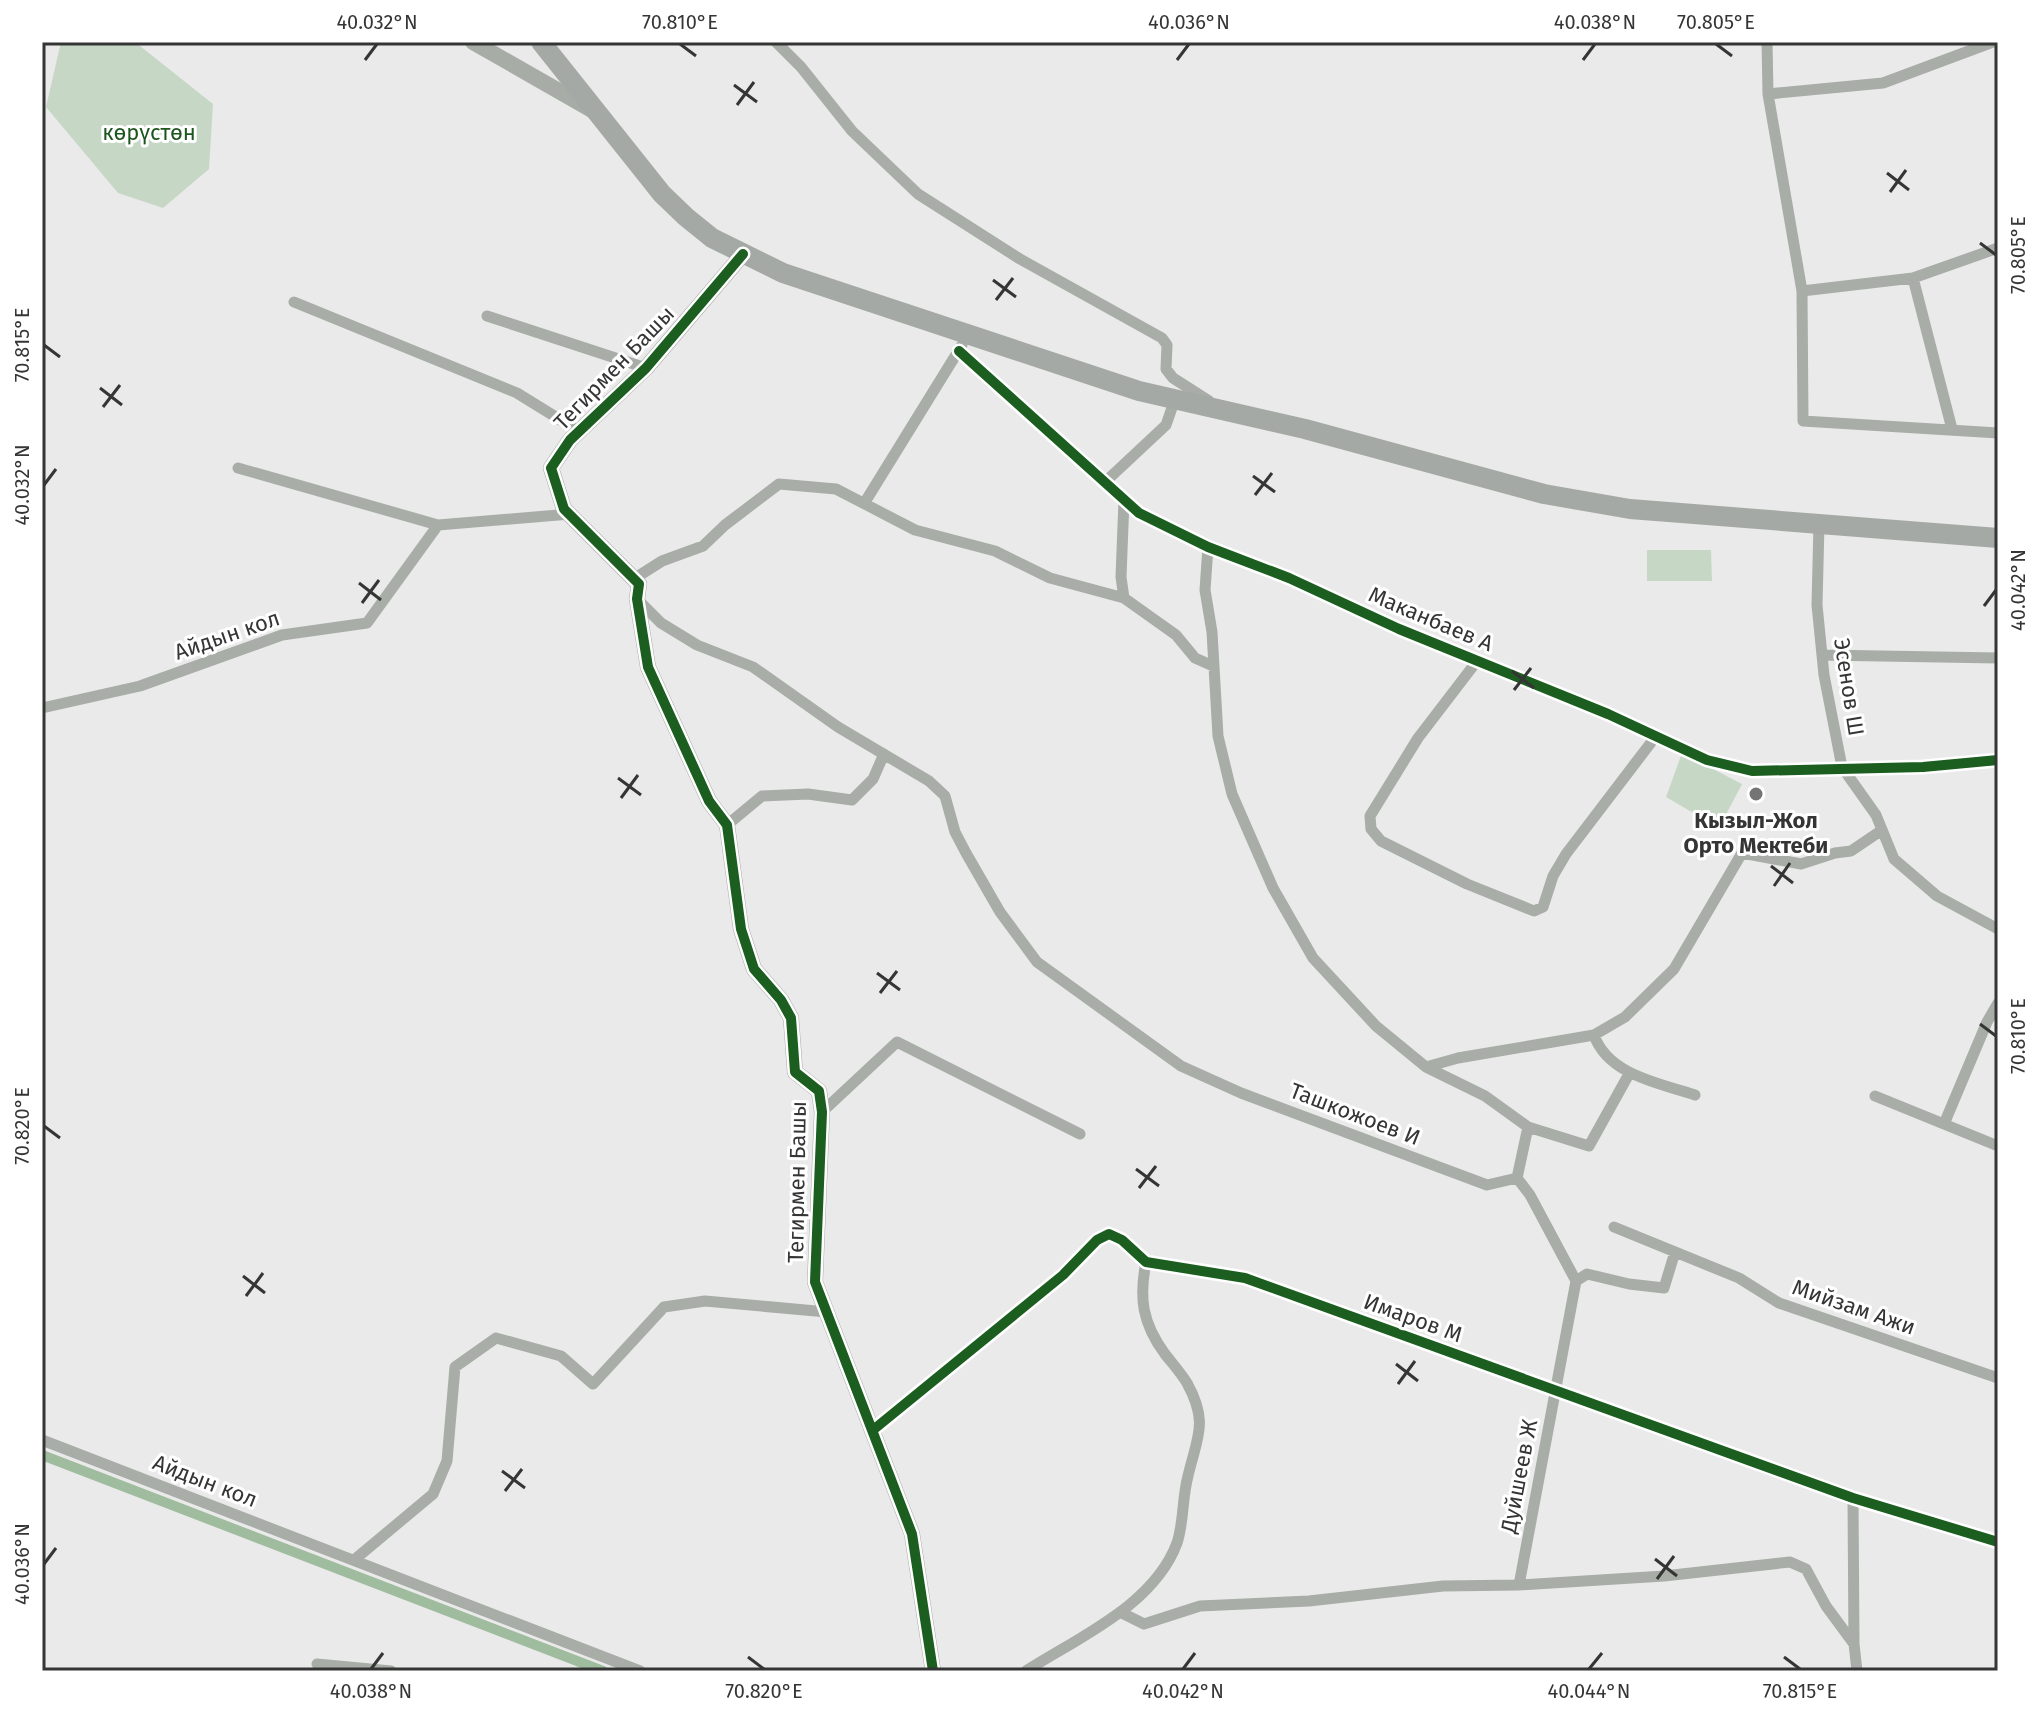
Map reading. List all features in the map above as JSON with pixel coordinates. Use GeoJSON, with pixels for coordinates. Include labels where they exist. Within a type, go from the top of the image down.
{"type":"FeatureCollection","features":[{"type":"Feature","properties":{"kind":"highway"},"geometry":{"type":"LineString","coordinates":[[541,42],[662,194],[712,238],[783,273],[964,342],[1139,391],[1305,429],[1544,494],[1630,509],[1998,538]]}},
{"type":"Feature","properties":{"kind":"street"},"geometry":{"type":"LineString","coordinates":[[473,42],[538,82],[597,113]]}},
{"type":"Feature","properties":{"kind":"street"},"geometry":{"type":"LineString","coordinates":[[776,42],[801,67],[852,131],[918,194],[1020,259],[1162,338],[1167,345],[1166,369],[1173,378],[1225,410]]}},
{"type":"Feature","properties":{"kind":"street"},"geometry":{"type":"LineString","coordinates":[[1767,42],[1768,94],[1802,291],[1803,421],[1998,433]]}},
{"type":"Feature","properties":{"kind":"street"},"geometry":{"type":"LineString","coordinates":[[1768,94],[1883,83],[1993,42]]}},
{"type":"Feature","properties":{"kind":"street"},"geometry":{"type":"LineString","coordinates":[[1802,291],[1913,278],[1998,248]]}},
{"type":"Feature","properties":{"kind":"street","name":"Тегирмен Башы"},"geometry":{"type":"LineString","coordinates":[[743,254],[646,368],[570,440],[551,468],[559,496],[570,514],[638,592],[648,667],[709,801],[727,825],[741,929],[754,969],[781,1000],[791,1018],[795,1072],[819,1091],[822,1112],[815,1282],[912,1534],[933,1671]]}},
{"type":"Feature","properties":{"kind":"street"},"geometry":{"type":"LineString","coordinates":[[1913,278],[1952,429]]}},
{"type":"Feature","properties":{"kind":"street"},"geometry":{"type":"LineString","coordinates":[[294,302],[517,393],[580,432]]}},
{"type":"Feature","properties":{"kind":"street"},"geometry":{"type":"LineString","coordinates":[[487,316],[646,368]]}},
{"type":"Feature","properties":{"kind":"street"},"geometry":{"type":"LineString","coordinates":[[865,502],[964,342]]}},
{"type":"Feature","properties":{"kind":"street","name":"Маканбаев А"},"geometry":{"type":"LineString","coordinates":[[964,342],[1104,483],[1139,513],[1208,547],[1289,578],[1399,629],[1707,760],[1752,771],[1923,767],[1998,760]]}},
{"type":"Feature","properties":{"kind":"street"},"geometry":{"type":"LineString","coordinates":[[1104,483],[1166,425],[1175,399]]}},
{"type":"Feature","properties":{"kind":"street"},"geometry":{"type":"LineString","coordinates":[[238,468],[438,525],[570,514]]}},
{"type":"Feature","properties":{"kind":"street"},"geometry":{"type":"LineString","coordinates":[[638,592],[640,575],[662,561],[703,546],[779,484],[836,489],[915,530],[995,551],[1050,578],[1124,598],[1176,635],[1195,658],[1213,666]]}},
{"type":"Feature","properties":{"kind":"street"},"geometry":{"type":"LineString","coordinates":[[1124,500],[1121,577],[1124,598]]}},
{"type":"Feature","properties":{"kind":"street","name":"Эсенов Ш"},"geometry":{"type":"LineString","coordinates":[[1819,524],[1817,605],[1822,655],[1842,767],[1876,815],[1894,859],[1937,896],[1998,929]]}},
{"type":"Feature","properties":{"kind":"street","name":"Айдын кол"},"geometry":{"type":"LineString","coordinates":[[42,708],[140,686],[282,635],[367,623],[438,525]]}},
{"type":"Feature","properties":{"kind":"street"},"geometry":{"type":"LineString","coordinates":[[1208,547],[1205,590],[1212,632],[1218,736],[1232,794],[1273,888],[1313,958],[1376,1026],[1426,1067],[1485,1096],[1528,1127],[1589,1146],[1629,1074]]}},
{"type":"Feature","properties":{"kind":"street","name":"Ташкожоев И"},"geometry":{"type":"LineString","coordinates":[[638,592],[661,623],[697,645],[753,667],[838,727],[929,781],[945,796],[955,832],[1000,912],[1037,962],[1181,1066],[1241,1093],[1487,1185],[1517,1178]]}},
{"type":"Feature","properties":{"kind":"street"},"geometry":{"type":"LineString","coordinates":[[1822,655],[1998,658]]}},
{"type":"Feature","properties":{"kind":"street"},"geometry":{"type":"LineString","coordinates":[[1477,661],[1418,738],[1370,816],[1371,829],[1381,841],[1467,884],[1534,911],[1543,907],[1553,876],[1566,854],[1656,736]]}},
{"type":"Feature","properties":{"kind":"street"},"geometry":{"type":"LineString","coordinates":[[727,825],[762,796],[808,794],[852,800],[873,779],[884,754]]}},
{"type":"Feature","properties":{"kind":"street"},"geometry":{"type":"LineString","coordinates":[[1426,1067],[1458,1058],[1594,1035],[1625,1017],[1674,969],[1742,853],[1801,864],[1851,851],[1882,830]]}},
{"type":"Feature","properties":{"kind":"street"},"geometry":{"type":"LineString","coordinates":[[1944,1124],[1998,1003]]}},
{"type":"Feature","properties":{"kind":"street"},"geometry":{"type":"LineString","coordinates":[[1594,1035],[1599,1050],[1629,1074],[1695,1095]]}},
{"type":"Feature","properties":{"kind":"street"},"geometry":{"type":"LineString","coordinates":[[822,1112],[897,1042],[1080,1134]]}},
{"type":"Feature","properties":{"kind":"street"},"geometry":{"type":"LineString","coordinates":[[1875,1096],[1998,1146]]}},
{"type":"Feature","properties":{"kind":"street"},"geometry":{"type":"LineString","coordinates":[[1528,1127],[1517,1178],[1530,1195],[1576,1281],[1587,1274],[1664,1288],[1675,1252]]}},
{"type":"Feature","properties":{"kind":"street","name":"Мийзам Ажи"},"geometry":{"type":"LineString","coordinates":[[1614,1227],[1739,1278],[1779,1303],[1998,1378]]}},
{"type":"Feature","properties":{"kind":"street"},"geometry":{"type":"LineString","coordinates":[[873,1430],[1063,1275],[1097,1240],[1109,1234],[1122,1240],[1146,1262],[1140,1289],[1147,1318],[1163,1351],[1186,1382],[1201,1424],[1188,1476],[1178,1539],[1166,1567],[1120,1612],[1026,1671]]}},
{"type":"Feature","properties":{"kind":"street","name":"Имаров М"},"geometry":{"type":"LineString","coordinates":[[1146,1262],[1245,1278],[1853,1498],[1998,1542]]}},
{"type":"Feature","properties":{"kind":"street","name":"Дуйшеев Ж"},"geometry":{"type":"LineString","coordinates":[[1519,1585],[1576,1281]]}},
{"type":"Feature","properties":{"kind":"street"},"geometry":{"type":"LineString","coordinates":[[354,1560],[433,1494],[447,1461],[455,1367],[496,1338],[561,1356],[593,1384],[664,1307],[705,1301],[827,1312]]}},
{"type":"Feature","properties":{"kind":"street","name":"Айдын кол"},"geometry":{"type":"LineString","coordinates":[[42,1440],[640,1671]]}},
{"type":"Feature","properties":{"kind":"street"},"geometry":{"type":"LineString","coordinates":[[1853,1498],[1857,1671]]}},
{"type":"Feature","properties":{"kind":"street"},"geometry":{"type":"LineString","coordinates":[[1120,1612],[1144,1624],[1200,1606],[1309,1601],[1443,1586],[1519,1585],[1664,1576],[1790,1562],[1806,1569],[1826,1606],[1854,1644]]}},
{"type":"Feature","properties":{"kind":"street"},"geometry":{"type":"LineString","coordinates":[[317,1664],[391,1671]]}},
{"type":"Feature","properties":{"kind":"green space","name":"көрүстөн"},"geometry":{"type":"Polygon","coordinates":[[[61,42],[135,42],[213,104],[209,169],[163,208],[118,193],[46,107],[61,42]]]}},
{"type":"Feature","properties":{"kind":"green space"},"geometry":{"type":"Polygon","coordinates":[[[1647,550],[1711,550],[1712,581],[1647,581],[1647,550]]]}},
{"type":"Feature","properties":{"kind":"green space"},"geometry":{"type":"Polygon","coordinates":[[[1682,753],[1742,784],[1719,828],[1666,797],[1682,753]]]}},
{"type":"Feature","properties":{"kind":"waterway"},"geometry":{"type":"LineString","coordinates":[[42,1455],[603,1671]]}},
{"type":"Feature","properties":{"kind":"cycle path"},"geometry":{"type":"LineString","coordinates":[[743,254],[646,368],[570,440],[551,468],[564,509],[639,584],[637,599],[648,667],[709,801],[727,825],[741,929],[754,969],[781,1000],[791,1018],[795,1072],[819,1091],[822,1112],[815,1282],[912,1534],[933,1671]]}},
{"type":"Feature","properties":{"kind":"cycle path"},"geometry":{"type":"LineString","coordinates":[[959,351],[1139,513],[1208,547],[1289,578],[1399,629],[1608,714],[1707,760],[1752,771],[1923,767],[1998,760]]}},
{"type":"Feature","properties":{"kind":"cycle path"},"geometry":{"type":"LineString","coordinates":[[873,1430],[1063,1275],[1097,1240],[1109,1234],[1122,1240],[1146,1262],[1245,1278],[1853,1498],[1998,1542]]}},
{"type":"Feature","properties":{"kind":"place","name":"Кызыл-Жол Орто Мектеби"},"geometry":{"type":"Point","coordinates":[1756,794]}}]}
